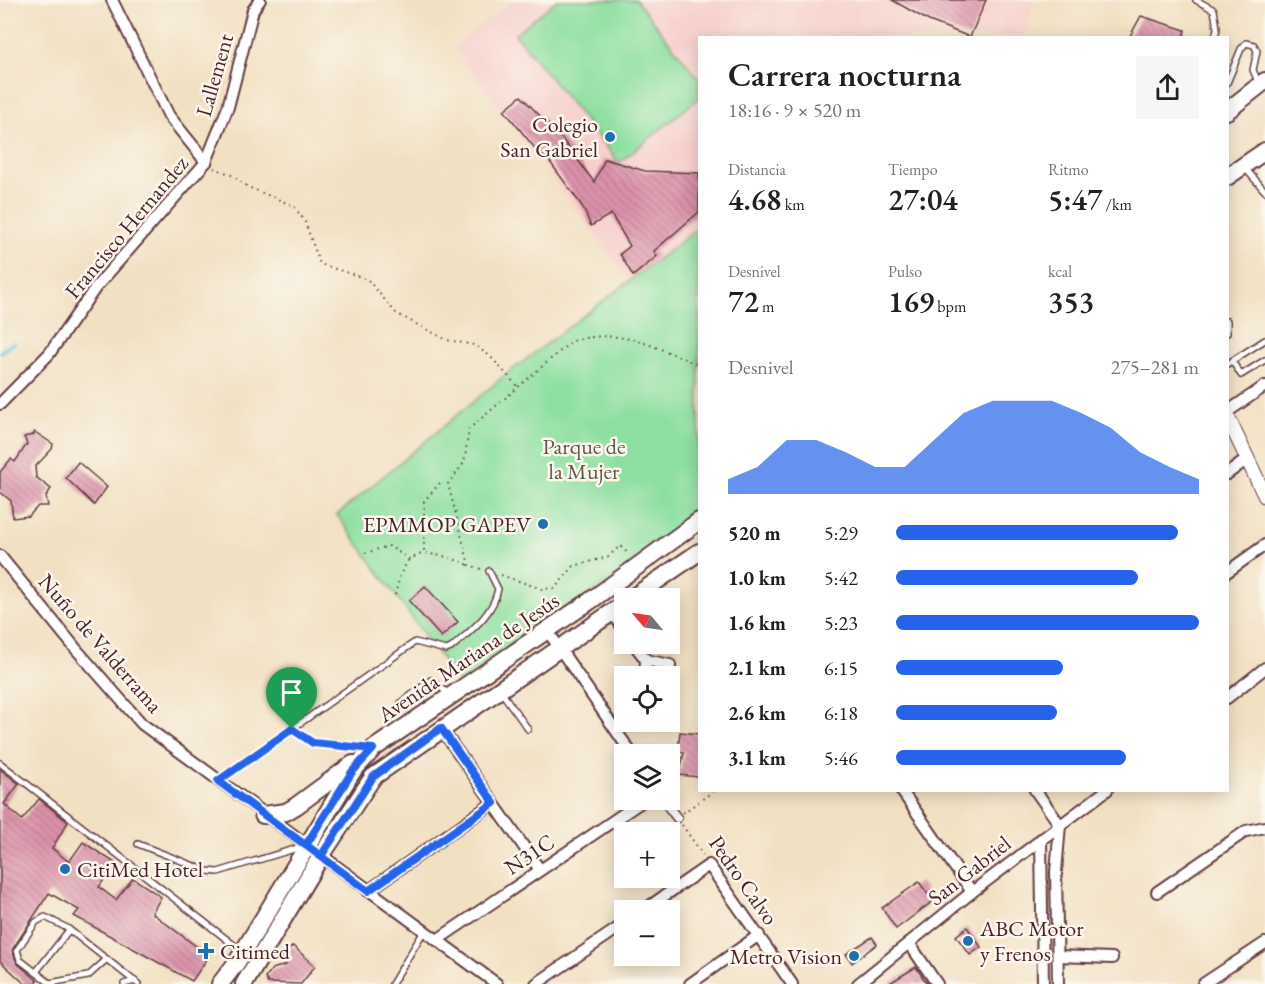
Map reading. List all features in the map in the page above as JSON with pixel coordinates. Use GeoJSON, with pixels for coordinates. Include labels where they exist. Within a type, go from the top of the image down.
{"type":"FeatureCollection","features":[{"type":"Feature","properties":{"kind":"main road"},"geometry":{"type":"LineString","coordinates":[[1229,109],[1262,83]]}},
{"type":"Feature","properties":{"kind":"main road"},"geometry":{"type":"LineString","coordinates":[[1229,176],[1265,151]]}},
{"type":"Feature","properties":{"kind":"main road","name":"Avenida Mariana de Jesús"},"geometry":{"type":"LineString","coordinates":[[220,984],[243,952],[352,772],[373,749],[590,601],[698,522]]}},
{"type":"Feature","properties":{"kind":"main road"},"geometry":{"type":"LineString","coordinates":[[647,588],[698,553]]}},
{"type":"Feature","properties":{"kind":"main road"},"geometry":{"type":"LineString","coordinates":[[590,601],[613,612]]}},
{"type":"Feature","properties":{"kind":"main road","name":"Avenida Mariana de Jesús"},"geometry":{"type":"LineString","coordinates":[[245,984],[321,856],[373,777],[441,728],[613,612]]}},
{"type":"Feature","properties":{"kind":"main road"},"geometry":{"type":"LineString","coordinates":[[263,815],[286,812],[296,806],[373,749]]}},
{"type":"Feature","properties":{"kind":"street","name":"Francisco Hernandez"},"geometry":{"type":"LineString","coordinates":[[0,404],[49,354],[96,287],[206,162],[169,116],[112,0]]}},
{"type":"Feature","properties":{"kind":"street","name":"Lallement"},"geometry":{"type":"LineString","coordinates":[[206,162],[228,107],[253,10],[260,0]]}},
{"type":"Feature","properties":{"kind":"street"},"geometry":{"type":"LineString","coordinates":[[1229,413],[1265,386]]}},
{"type":"Feature","properties":{"kind":"street"},"geometry":{"type":"LineString","coordinates":[[1229,419],[1246,460],[1265,496]]}},
{"type":"Feature","properties":{"kind":"street"},"geometry":{"type":"LineString","coordinates":[[1229,473],[1246,460]]}},
{"type":"Feature","properties":{"kind":"street"},"geometry":{"type":"LineString","coordinates":[[1229,571],[1265,546]]}},
{"type":"Feature","properties":{"kind":"street","name":"Nuño de Valderrama"},"geometry":{"type":"LineString","coordinates":[[0,556],[136,718],[263,815],[497,984]]}},
{"type":"Feature","properties":{"kind":"street"},"geometry":{"type":"LineString","coordinates":[[548,630],[625,744]]}},
{"type":"Feature","properties":{"kind":"street"},"geometry":{"type":"LineString","coordinates":[[642,654],[646,660],[646,666]]}},
{"type":"Feature","properties":{"kind":"street"},"geometry":{"type":"LineString","coordinates":[[646,660],[670,666]]}},
{"type":"Feature","properties":{"kind":"street"},"geometry":{"type":"LineString","coordinates":[[1229,696],[1265,668]]}},
{"type":"Feature","properties":{"kind":"street"},"geometry":{"type":"LineString","coordinates":[[441,728],[540,870]]}},
{"type":"Feature","properties":{"kind":"street"},"geometry":{"type":"LineString","coordinates":[[902,792],[972,892]]}},
{"type":"Feature","properties":{"kind":"street"},"geometry":{"type":"LineString","coordinates":[[1036,792],[1060,825],[1056,872],[1058,984]]}},
{"type":"Feature","properties":{"kind":"street","name":"San Gabriel"},"geometry":{"type":"LineString","coordinates":[[858,984],[972,892],[1104,792]]}},
{"type":"Feature","properties":{"kind":"street"},"geometry":{"type":"LineString","coordinates":[[368,891],[494,803]]}},
{"type":"Feature","properties":{"kind":"street","name":"N31C"},"geometry":{"type":"LineString","coordinates":[[437,940],[629,810]]}},
{"type":"Feature","properties":{"kind":"street"},"geometry":{"type":"LineString","coordinates":[[671,810],[677,818]]}},
{"type":"Feature","properties":{"kind":"street"},"geometry":{"type":"LineString","coordinates":[[1157,892],[1246,831],[1265,827]]}},
{"type":"Feature","properties":{"kind":"street"},"geometry":{"type":"LineString","coordinates":[[1041,840],[1043,984]]}},
{"type":"Feature","properties":{"kind":"street"},"geometry":{"type":"LineString","coordinates":[[659,900],[710,866]]}},
{"type":"Feature","properties":{"kind":"street","name":"Pedro Calvo"},"geometry":{"type":"LineString","coordinates":[[710,866],[792,984]]}},
{"type":"Feature","properties":{"kind":"street"},"geometry":{"type":"LineString","coordinates":[[536,984],[614,931]]}},
{"type":"Feature","properties":{"kind":"street"},"geometry":{"type":"LineString","coordinates":[[690,984],[759,935]]}},
{"type":"Feature","properties":{"kind":"street"},"geometry":{"type":"LineString","coordinates":[[909,942],[937,984]]}},
{"type":"Feature","properties":{"kind":"street"},"geometry":{"type":"LineString","coordinates":[[1203,984],[1265,943]]}},
{"type":"Feature","properties":{"kind":"street"},"geometry":{"type":"LineString","coordinates":[[1058,956],[1112,958]]}},
{"type":"Feature","properties":{"kind":"lane"},"geometry":{"type":"LineString","coordinates":[[1196,0],[1214,10],[1217,19],[1215,36]]}},
{"type":"Feature","properties":{"kind":"lane"},"geometry":{"type":"LineString","coordinates":[[1229,78],[1241,49],[1246,43],[1254,45],[1257,51],[1253,70],[1262,83]]}},
{"type":"Feature","properties":{"kind":"lane"},"geometry":{"type":"LineString","coordinates":[[1243,166],[1265,191]]}},
{"type":"Feature","properties":{"kind":"lane"},"geometry":{"type":"LineString","coordinates":[[1265,340],[1229,363],[1241,375],[1265,360]]}},
{"type":"Feature","properties":{"kind":"lane"},"geometry":{"type":"LineString","coordinates":[[218,781],[415,642],[446,650],[451,648],[483,618],[496,600],[498,589],[489,571]]}},
{"type":"Feature","properties":{"kind":"lane"},"geometry":{"type":"LineString","coordinates":[[401,703],[431,680],[440,684],[450,696]]}},
{"type":"Feature","properties":{"kind":"lane"},"geometry":{"type":"LineString","coordinates":[[499,689],[528,729]]}},
{"type":"Feature","properties":{"kind":"lane"},"geometry":{"type":"LineString","coordinates":[[292,729],[313,743],[373,749]]}},
{"type":"Feature","properties":{"kind":"lane"},"geometry":{"type":"LineString","coordinates":[[0,763],[243,952],[261,956]]}},
{"type":"Feature","properties":{"kind":"lane"},"geometry":{"type":"LineString","coordinates":[[138,844],[207,871],[218,872],[306,845]]}},
{"type":"Feature","properties":{"kind":"lane"},"geometry":{"type":"LineString","coordinates":[[107,959],[96,972],[88,976],[50,984],[20,960],[17,950],[36,921],[45,917],[69,930],[107,959],[137,983]]}},
{"type":"Feature","properties":{"kind":"lane"},"geometry":{"type":"LineString","coordinates":[[36,972],[69,930]]}},
{"type":"Feature","properties":{"kind":"lane"},"geometry":{"type":"LineString","coordinates":[[392,984],[424,931]]}},
{"type":"Feature","properties":{"kind":"lane"},"geometry":{"type":"LineString","coordinates":[[124,984],[137,983]]}},
{"type":"Feature","properties":{"kind":"path"},"geometry":{"type":"LineString","coordinates":[[206,162],[248,187],[294,206],[305,222],[320,264],[367,279],[396,313],[447,340],[474,345],[490,356],[518,387]]}},
{"type":"Feature","properties":{"kind":"path"},"geometry":{"type":"LineString","coordinates":[[469,565],[448,483],[465,463],[469,429],[572,341],[593,335],[621,335],[698,365]]}},
{"type":"Feature","properties":{"kind":"path"},"geometry":{"type":"LineString","coordinates":[[424,553],[424,501],[440,483]]}},
{"type":"Feature","properties":{"kind":"path"},"geometry":{"type":"LineString","coordinates":[[365,553],[389,546],[409,560]]}},
{"type":"Feature","properties":{"kind":"path"},"geometry":{"type":"LineString","coordinates":[[395,595],[400,575],[409,560],[424,553],[448,557],[542,590],[555,588],[574,566],[608,557],[620,546],[630,554]]}},
{"type":"Feature","properties":{"kind":"path"},"geometry":{"type":"LineString","coordinates":[[677,818],[713,792]]}},
{"type":"Feature","properties":{"kind":"path","name":"Pedro Calvo"},"geometry":{"type":"LineString","coordinates":[[677,818],[710,866]]}},
{"type":"Feature","properties":{"kind":"shaded area","name":"Colegio San Gabriel"},"geometry":{"type":"Polygon","coordinates":[[[513,0],[1034,0],[1026,34],[1023,36],[698,36],[698,229],[629,279],[453,47],[513,0]]]}},
{"type":"Feature","properties":{"kind":"green space"},"geometry":{"type":"Polygon","coordinates":[[[557,0],[636,0],[698,78],[698,99],[619,163],[515,34],[557,0]]]}},
{"type":"Feature","properties":{"kind":"green space","name":"Parque de la Mujer"},"geometry":{"type":"Polygon","coordinates":[[[698,229],[698,517],[463,688],[337,515],[504,376],[698,229]]]}},
{"type":"Feature","properties":{"kind":"building"},"geometry":{"type":"Polygon","coordinates":[[[892,0],[986,0],[970,36],[929,21],[892,0]]]}},
{"type":"Feature","properties":{"kind":"building"},"geometry":{"type":"Polygon","coordinates":[[[1141,16],[1185,30],[1184,36],[1130,36],[1141,16]]]}},
{"type":"Feature","properties":{"kind":"building"},"geometry":{"type":"Polygon","coordinates":[[[521,96],[563,140],[594,182],[605,159],[645,171],[698,173],[698,213],[654,251],[657,256],[633,276],[620,254],[630,246],[611,214],[591,226],[582,206],[545,155],[542,157],[504,110],[521,96]]]}},
{"type":"Feature","properties":{"kind":"building"},"geometry":{"type":"Polygon","coordinates":[[[35,432],[53,444],[52,449],[35,467],[36,477],[51,489],[46,496],[48,506],[38,506],[29,516],[13,518],[11,501],[0,492],[0,472],[11,459],[15,462],[27,444],[24,437],[33,435],[35,432]]]}},
{"type":"Feature","properties":{"kind":"building"},"geometry":{"type":"Polygon","coordinates":[[[78,462],[107,487],[94,505],[66,478],[78,462]]]}},
{"type":"Feature","properties":{"kind":"building"},"geometry":{"type":"Polygon","coordinates":[[[425,586],[458,622],[441,637],[409,601],[425,586]]]}},
{"type":"Feature","properties":{"kind":"building"},"geometry":{"type":"Polygon","coordinates":[[[680,732],[698,734],[698,777],[680,775],[684,753],[680,752],[680,732]]]}},
{"type":"Feature","properties":{"kind":"building","name":"CitiMed Hotel"},"geometry":{"type":"Polygon","coordinates":[[[0,769],[19,784],[4,804],[22,820],[39,799],[68,822],[52,848],[69,862],[83,842],[115,863],[99,887],[116,900],[133,878],[161,897],[152,913],[209,956],[192,981],[74,916],[79,910],[49,893],[12,950],[17,963],[37,980],[34,984],[25,984],[0,961],[0,769]]]}},
{"type":"Feature","properties":{"kind":"building"},"geometry":{"type":"Polygon","coordinates":[[[919,882],[933,901],[896,929],[882,908],[919,882]]]}},
{"type":"Feature","properties":{"kind":"building","name":"ABC Motor y Frenos"},"geometry":{"type":"Polygon","coordinates":[[[967,927],[981,947],[970,955],[956,936],[967,927]]]}},
{"type":"Feature","properties":{"kind":"building"},"geometry":{"type":"Polygon","coordinates":[[[872,937],[877,944],[852,963],[846,954],[872,937]]]}},
{"type":"Feature","properties":{"kind":"building"},"geometry":{"type":"Polygon","coordinates":[[[293,946],[315,966],[301,984],[268,983],[265,978],[272,969],[286,965],[282,955],[293,946]]]}},
{"type":"Feature","properties":{"kind":"building"},"geometry":{"type":"Polygon","coordinates":[[[916,967],[927,984],[888,984],[916,967]]]}},
{"type":"Feature","properties":{"kind":"waterway"},"geometry":{"type":"LineString","coordinates":[[0,352],[14,343]]}},
{"type":"Feature","properties":{"kind":"place","name":"Colegio San Gabriel"},"geometry":{"type":"Point","coordinates":[610,137]}},
{"type":"Feature","properties":{"kind":"place","name":"EPMMOP GAPEV"},"geometry":{"type":"Point","coordinates":[543,524]}},
{"type":"Feature","properties":{"kind":"place","name":"CitiMed Hotel"},"geometry":{"type":"Point","coordinates":[65,869]}},
{"type":"Feature","properties":{"kind":"place","name":"ABC Motor y Frenos"},"geometry":{"type":"Point","coordinates":[968,941]}},
{"type":"Feature","properties":{"kind":"place","name":"Citimed"},"geometry":{"type":"Point","coordinates":[206,951]}},
{"type":"Feature","properties":{"kind":"place","name":"Metro Vision"},"geometry":{"type":"Point","coordinates":[854,956]}},
{"type":"Feature","properties":{"kind":"route"},"geometry":{"type":"LineString","coordinates":[[441,728],[494,803],[368,891],[218,781],[292,729],[313,743],[373,749],[352,772],[306,845],[321,856],[373,777],[441,728]]}}]}
